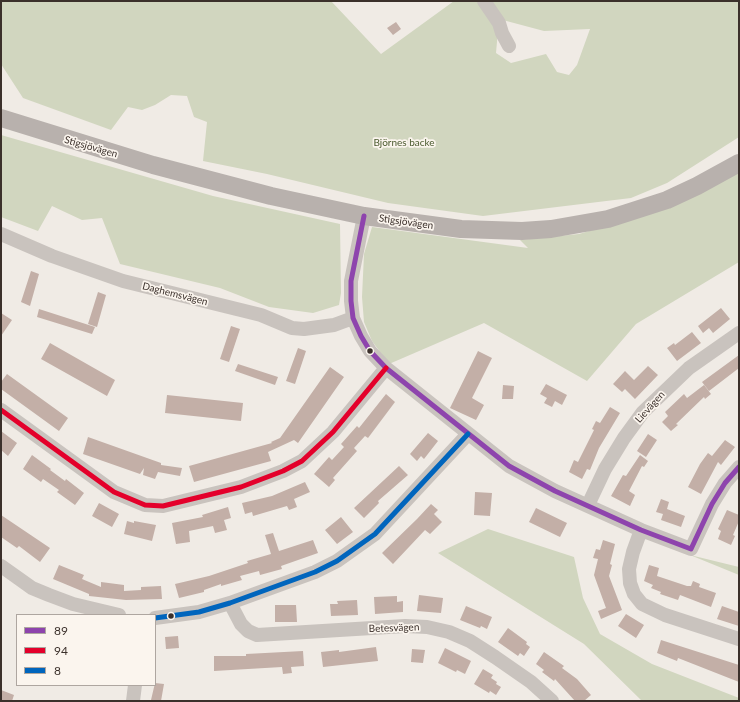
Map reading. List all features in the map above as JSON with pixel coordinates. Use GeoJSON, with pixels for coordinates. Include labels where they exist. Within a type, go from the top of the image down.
{"type":"FeatureCollection","features":[{"type":"Feature","properties":{"kind":"main road","name":"Stigsjövägen"},"geometry":{"type":"LineString","coordinates":[[1,118],[153,165],[271,196],[364,216],[422,225],[499,231],[551,229],[580,225],[630,213],[667,200],[697,186],[739,163]]}},
{"type":"Feature","properties":{"kind":"street"},"geometry":{"type":"LineString","coordinates":[[484,1],[499,23],[502,33],[509,46]]}},
{"type":"Feature","properties":{"kind":"street"},"geometry":{"type":"LineString","coordinates":[[364,216],[351,282],[353,318],[361,336],[370,351],[386,368],[509,466],[555,491],[641,530],[691,549],[712,504],[725,483],[739,466]]}},
{"type":"Feature","properties":{"kind":"street","name":"Daghemsvägen"},"geometry":{"type":"LineString","coordinates":[[1,234],[52,256],[123,281],[261,315],[292,328],[304,329],[334,325],[353,318]]}},
{"type":"Feature","properties":{"kind":"street","name":"Lievägen"},"geometry":{"type":"LineString","coordinates":[[588,505],[605,469],[624,438],[643,412],[689,368],[739,332]]}},
{"type":"Feature","properties":{"kind":"street"},"geometry":{"type":"LineString","coordinates":[[1,410],[114,492],[145,505],[162,506],[241,487],[283,472],[302,461],[333,432],[386,368]]}},
{"type":"Feature","properties":{"kind":"street"},"geometry":{"type":"LineString","coordinates":[[156,618],[199,612],[230,603],[315,572],[357,548],[395,514],[468,434]]}},
{"type":"Feature","properties":{"kind":"street"},"geometry":{"type":"LineString","coordinates":[[641,530],[633,552],[630,569],[630,583],[634,594],[642,604],[665,615],[739,639]]}},
{"type":"Feature","properties":{"kind":"street"},"geometry":{"type":"LineString","coordinates":[[1,566],[32,588],[49,596],[73,604],[116,614]]}},
{"type":"Feature","properties":{"kind":"street","name":"Betesvägen"},"geometry":{"type":"LineString","coordinates":[[230,603],[241,624],[248,631],[257,635],[405,626],[427,627],[449,632],[470,641],[495,657],[531,682],[552,701]]}},
{"type":"Feature","properties":{"kind":"street"},"geometry":{"type":"LineString","coordinates":[[132,701],[135,686]]}},
{"type":"Feature","properties":{"kind":"green space","name":"Björnes backe"},"geometry":{"type":"Polygon","coordinates":[[[1,1],[331,1],[381,54],[454,1],[739,1],[739,137],[667,183],[631,198],[483,216],[388,203],[267,174],[203,161],[207,122],[194,117],[187,96],[171,95],[155,105],[142,110],[128,107],[111,130],[23,98],[1,64],[1,1]],[[499,19],[496,53],[511,63],[546,54],[557,72],[569,75],[577,65],[590,29],[544,31],[499,19]]]}},
{"type":"Feature","properties":{"kind":"green space"},"geometry":{"type":"Polygon","coordinates":[[[1,135],[213,196],[340,224],[341,293],[339,305],[313,313],[269,307],[220,288],[120,264],[102,218],[82,220],[52,206],[38,231],[1,217],[1,135]]]}},
{"type":"Feature","properties":{"kind":"green space"},"geometry":{"type":"Polygon","coordinates":[[[739,165],[739,262],[636,324],[587,381],[484,323],[389,364],[372,341],[364,322],[362,297],[364,254],[372,227],[528,248],[520,240],[579,234],[642,215],[739,165]]]}},
{"type":"Feature","properties":{"kind":"green space"},"geometry":{"type":"Polygon","coordinates":[[[488,529],[574,557],[583,598],[600,634],[652,664],[739,698],[739,701],[642,701],[584,644],[438,553],[488,529]]]}},
{"type":"Feature","properties":{"kind":"green space"},"geometry":{"type":"Polygon","coordinates":[[[690,555],[739,567],[739,575],[690,555]]]}},
{"type":"Feature","properties":{"kind":"building"},"geometry":{"type":"Polygon","coordinates":[[[396,22],[401,29],[393,35],[387,28],[396,22]]]}},
{"type":"Feature","properties":{"kind":"building"},"geometry":{"type":"Polygon","coordinates":[[[31,271],[39,274],[30,306],[21,302],[31,271]]]}},
{"type":"Feature","properties":{"kind":"building"},"geometry":{"type":"Polygon","coordinates":[[[98,292],[106,295],[97,327],[88,324],[98,292]]]}},
{"type":"Feature","properties":{"kind":"building"},"geometry":{"type":"Polygon","coordinates":[[[721,308],[730,319],[713,333],[709,328],[703,333],[698,326],[721,308]]]}},
{"type":"Feature","properties":{"kind":"building"},"geometry":{"type":"Polygon","coordinates":[[[39,309],[95,327],[92,334],[37,317],[39,309]]]}},
{"type":"Feature","properties":{"kind":"building"},"geometry":{"type":"Polygon","coordinates":[[[1,313],[12,320],[1,336],[1,313]]]}},
{"type":"Feature","properties":{"kind":"building"},"geometry":{"type":"Polygon","coordinates":[[[231,326],[240,329],[229,362],[220,359],[231,326]]]}},
{"type":"Feature","properties":{"kind":"building"},"geometry":{"type":"Polygon","coordinates":[[[692,332],[701,343],[677,361],[667,348],[674,343],[675,345],[692,332]]]}},
{"type":"Feature","properties":{"kind":"building"},"geometry":{"type":"Polygon","coordinates":[[[50,343],[115,380],[107,396],[41,359],[50,343]]]}},
{"type":"Feature","properties":{"kind":"building"},"geometry":{"type":"Polygon","coordinates":[[[298,348],[306,351],[295,384],[286,381],[298,348]]]}},
{"type":"Feature","properties":{"kind":"building"},"geometry":{"type":"Polygon","coordinates":[[[478,351],[492,358],[472,398],[484,405],[476,420],[450,408],[478,351]]]}},
{"type":"Feature","properties":{"kind":"building"},"geometry":{"type":"Polygon","coordinates":[[[739,355],[739,368],[709,391],[702,382],[739,355]]]}},
{"type":"Feature","properties":{"kind":"building"},"geometry":{"type":"Polygon","coordinates":[[[238,364],[278,377],[275,385],[235,371],[238,364]]]}},
{"type":"Feature","properties":{"kind":"building"},"geometry":{"type":"Polygon","coordinates":[[[648,366],[658,375],[635,399],[625,389],[622,392],[613,384],[625,371],[634,380],[648,366]]]}},
{"type":"Feature","properties":{"kind":"building"},"geometry":{"type":"Polygon","coordinates":[[[330,367],[344,377],[298,443],[294,440],[268,452],[271,461],[194,482],[189,466],[272,443],[271,442],[280,438],[330,367]]]}},
{"type":"Feature","properties":{"kind":"building"},"geometry":{"type":"Polygon","coordinates":[[[7,374],[68,418],[59,431],[1,389],[1,382],[7,374]]]}},
{"type":"Feature","properties":{"kind":"building"},"geometry":{"type":"Polygon","coordinates":[[[546,384],[567,395],[562,405],[555,401],[552,407],[544,403],[547,398],[540,394],[546,384]]]}},
{"type":"Feature","properties":{"kind":"building"},"geometry":{"type":"Polygon","coordinates":[[[503,385],[514,386],[513,399],[502,399],[503,385]]]}},
{"type":"Feature","properties":{"kind":"building"},"geometry":{"type":"Polygon","coordinates":[[[704,385],[711,394],[705,399],[704,397],[676,424],[678,425],[671,431],[662,422],[668,416],[665,412],[684,394],[687,398],[704,385]]]}},
{"type":"Feature","properties":{"kind":"building"},"geometry":{"type":"Polygon","coordinates":[[[386,394],[395,402],[368,438],[365,436],[354,448],[357,451],[333,478],[335,480],[329,487],[314,474],[329,457],[332,460],[344,447],[341,444],[357,426],[359,428],[386,394]]]}},
{"type":"Feature","properties":{"kind":"building"},"geometry":{"type":"Polygon","coordinates":[[[167,395],[243,403],[241,421],[165,413],[167,395]]]}},
{"type":"Feature","properties":{"kind":"building"},"geometry":{"type":"Polygon","coordinates":[[[610,407],[620,413],[599,448],[590,470],[587,469],[582,479],[569,472],[574,460],[578,462],[594,430],[592,429],[596,421],[600,423],[610,407]]]}},
{"type":"Feature","properties":{"kind":"building"},"geometry":{"type":"Polygon","coordinates":[[[1,431],[17,443],[8,456],[1,450],[1,431]]]}},
{"type":"Feature","properties":{"kind":"building"},"geometry":{"type":"Polygon","coordinates":[[[428,433],[438,441],[424,459],[421,456],[417,461],[410,454],[428,433]]]}},
{"type":"Feature","properties":{"kind":"building"},"geometry":{"type":"Polygon","coordinates":[[[648,434],[657,440],[646,457],[637,451],[648,434]]]}},
{"type":"Feature","properties":{"kind":"building"},"geometry":{"type":"Polygon","coordinates":[[[88,437],[161,463],[161,465],[182,468],[180,476],[158,472],[155,479],[143,475],[144,468],[140,474],[83,454],[88,437]]]}},
{"type":"Feature","properties":{"kind":"building"},"geometry":{"type":"Polygon","coordinates":[[[725,440],[735,447],[721,465],[718,462],[701,494],[688,487],[700,464],[708,453],[712,456],[725,440]]]}},
{"type":"Feature","properties":{"kind":"building"},"geometry":{"type":"Polygon","coordinates":[[[32,455],[65,481],[66,479],[84,493],[75,505],[57,492],[59,490],[43,479],[41,482],[23,469],[32,455]]]}},
{"type":"Feature","properties":{"kind":"building"},"geometry":{"type":"Polygon","coordinates":[[[640,455],[648,461],[644,467],[642,466],[629,491],[635,495],[630,506],[611,496],[623,475],[626,476],[640,455]]]}},
{"type":"Feature","properties":{"kind":"building"},"geometry":{"type":"Polygon","coordinates":[[[399,466],[408,475],[378,501],[379,503],[364,518],[354,508],[399,466]]]}},
{"type":"Feature","properties":{"kind":"building"},"geometry":{"type":"Polygon","coordinates":[[[305,482],[310,492],[294,499],[297,507],[289,510],[287,506],[253,516],[252,512],[245,514],[242,503],[272,496],[305,482]]]}},
{"type":"Feature","properties":{"kind":"building"},"geometry":{"type":"Polygon","coordinates":[[[475,492],[492,493],[490,516],[474,515],[475,492]]]}},
{"type":"Feature","properties":{"kind":"building"},"geometry":{"type":"Polygon","coordinates":[[[661,499],[669,502],[667,509],[685,516],[681,527],[661,520],[663,514],[656,512],[661,499]]]}},
{"type":"Feature","properties":{"kind":"building"},"geometry":{"type":"Polygon","coordinates":[[[99,503],[119,514],[112,527],[92,516],[99,503]]]}},
{"type":"Feature","properties":{"kind":"building"},"geometry":{"type":"Polygon","coordinates":[[[431,504],[438,510],[434,514],[442,522],[430,534],[425,530],[393,564],[382,553],[431,504]]]}},
{"type":"Feature","properties":{"kind":"building"},"geometry":{"type":"Polygon","coordinates":[[[228,507],[231,518],[224,520],[227,530],[215,533],[213,526],[189,531],[190,542],[176,544],[172,523],[203,517],[202,515],[228,507]]]}},
{"type":"Feature","properties":{"kind":"building"},"geometry":{"type":"Polygon","coordinates":[[[536,508],[567,523],[560,537],[529,522],[536,508]]]}},
{"type":"Feature","properties":{"kind":"building"},"geometry":{"type":"Polygon","coordinates":[[[727,510],[739,515],[739,521],[733,535],[735,536],[731,545],[718,539],[721,531],[718,529],[727,510]]]}},
{"type":"Feature","properties":{"kind":"building"},"geometry":{"type":"Polygon","coordinates":[[[1,515],[50,548],[40,562],[19,546],[17,548],[1,537],[1,515]]]}},
{"type":"Feature","properties":{"kind":"building"},"geometry":{"type":"Polygon","coordinates":[[[341,517],[353,532],[337,544],[325,530],[341,517]]]}},
{"type":"Feature","properties":{"kind":"building"},"geometry":{"type":"Polygon","coordinates":[[[127,521],[156,525],[152,541],[124,534],[127,521]]]}},
{"type":"Feature","properties":{"kind":"building"},"geometry":{"type":"Polygon","coordinates":[[[273,533],[279,551],[313,540],[318,553],[281,566],[282,569],[260,575],[259,571],[240,576],[242,580],[221,586],[221,584],[204,590],[204,592],[179,598],[175,584],[209,576],[248,563],[247,561],[271,554],[265,535],[273,533]]]}},
{"type":"Feature","properties":{"kind":"building"},"geometry":{"type":"Polygon","coordinates":[[[603,540],[615,544],[610,564],[612,565],[609,576],[622,610],[601,619],[598,611],[606,608],[594,575],[598,559],[593,558],[596,549],[600,550],[603,540]]]}},
{"type":"Feature","properties":{"kind":"building"},"geometry":{"type":"Polygon","coordinates":[[[59,565],[84,575],[82,579],[101,587],[101,582],[124,585],[124,591],[141,590],[141,587],[161,586],[162,599],[126,600],[89,596],[89,594],[53,579],[59,565]]]}},
{"type":"Feature","properties":{"kind":"building"},"geometry":{"type":"Polygon","coordinates":[[[649,565],[659,568],[657,576],[687,586],[691,586],[693,581],[700,584],[699,587],[716,593],[711,607],[680,595],[678,600],[660,594],[661,592],[651,588],[653,585],[644,581],[649,565]]]}},
{"type":"Feature","properties":{"kind":"building"},"geometry":{"type":"Polygon","coordinates":[[[419,595],[443,598],[441,613],[417,611],[419,595]]]}},
{"type":"Feature","properties":{"kind":"building"},"geometry":{"type":"Polygon","coordinates":[[[397,596],[397,602],[403,601],[403,612],[375,614],[374,597],[397,596]]]}},
{"type":"Feature","properties":{"kind":"building"},"geometry":{"type":"Polygon","coordinates":[[[357,600],[358,615],[331,616],[330,604],[338,604],[337,601],[357,600]]]}},
{"type":"Feature","properties":{"kind":"building"},"geometry":{"type":"Polygon","coordinates":[[[275,605],[296,605],[297,622],[275,622],[275,605]]]}},
{"type":"Feature","properties":{"kind":"building"},"geometry":{"type":"Polygon","coordinates":[[[466,606],[492,617],[487,629],[481,626],[480,628],[460,620],[466,606]]]}},
{"type":"Feature","properties":{"kind":"building"},"geometry":{"type":"Polygon","coordinates":[[[722,606],[739,612],[739,626],[717,619],[722,606]]]}},
{"type":"Feature","properties":{"kind":"building"},"geometry":{"type":"Polygon","coordinates":[[[626,614],[644,625],[636,638],[618,626],[626,614]]]}},
{"type":"Feature","properties":{"kind":"building"},"geometry":{"type":"Polygon","coordinates":[[[508,628],[527,642],[526,644],[530,647],[524,656],[520,653],[518,656],[498,642],[508,628]]]}},
{"type":"Feature","properties":{"kind":"building"},"geometry":{"type":"Polygon","coordinates":[[[178,636],[179,648],[166,649],[165,637],[178,636]]]}},
{"type":"Feature","properties":{"kind":"building"},"geometry":{"type":"Polygon","coordinates":[[[661,640],[739,665],[739,682],[678,658],[677,661],[657,653],[661,640]]]}},
{"type":"Feature","properties":{"kind":"building"},"geometry":{"type":"Polygon","coordinates":[[[376,647],[378,661],[323,667],[321,652],[339,650],[339,652],[376,647]]]}},
{"type":"Feature","properties":{"kind":"building"},"geometry":{"type":"Polygon","coordinates":[[[445,648],[471,661],[465,674],[457,670],[456,672],[438,663],[445,648]]]}},
{"type":"Feature","properties":{"kind":"building"},"geometry":{"type":"Polygon","coordinates":[[[412,649],[425,650],[423,663],[411,662],[412,649]]]}},
{"type":"Feature","properties":{"kind":"building"},"geometry":{"type":"Polygon","coordinates":[[[303,651],[304,666],[291,667],[292,673],[283,674],[282,667],[214,671],[214,656],[246,656],[246,654],[303,651]]]}},
{"type":"Feature","properties":{"kind":"building"},"geometry":{"type":"Polygon","coordinates":[[[544,652],[564,666],[562,668],[577,679],[591,695],[584,701],[575,701],[555,679],[554,681],[542,672],[544,670],[536,664],[544,652]]]}},
{"type":"Feature","properties":{"kind":"building"},"geometry":{"type":"Polygon","coordinates":[[[483,669],[493,675],[491,678],[501,687],[496,695],[490,691],[489,693],[474,684],[483,669]]]}},
{"type":"Feature","properties":{"kind":"building"},"geometry":{"type":"Polygon","coordinates":[[[156,683],[164,684],[161,701],[151,700],[156,683]]]}},
{"type":"Feature","properties":{"kind":"building"},"geometry":{"type":"Polygon","coordinates":[[[1,690],[14,695],[12,701],[1,701],[1,690]]]}},
{"type":"Feature","properties":{"kind":"transit line","name":"89"},"geometry":{"type":"LineString","coordinates":[[364,216],[351,281],[353,318],[361,336],[370,351],[386,368],[509,466],[555,491],[641,530],[691,549],[712,504],[725,483],[739,467]]}},
{"type":"Feature","properties":{"kind":"transit line","name":"94"},"geometry":{"type":"LineString","coordinates":[[1,410],[114,492],[145,505],[163,506],[241,487],[283,471],[302,461],[333,432],[386,368]]}},
{"type":"Feature","properties":{"kind":"transit line","name":"8"},"geometry":{"type":"LineString","coordinates":[[156,618],[199,612],[230,603],[315,572],[337,561],[375,534],[468,434]]}}]}
